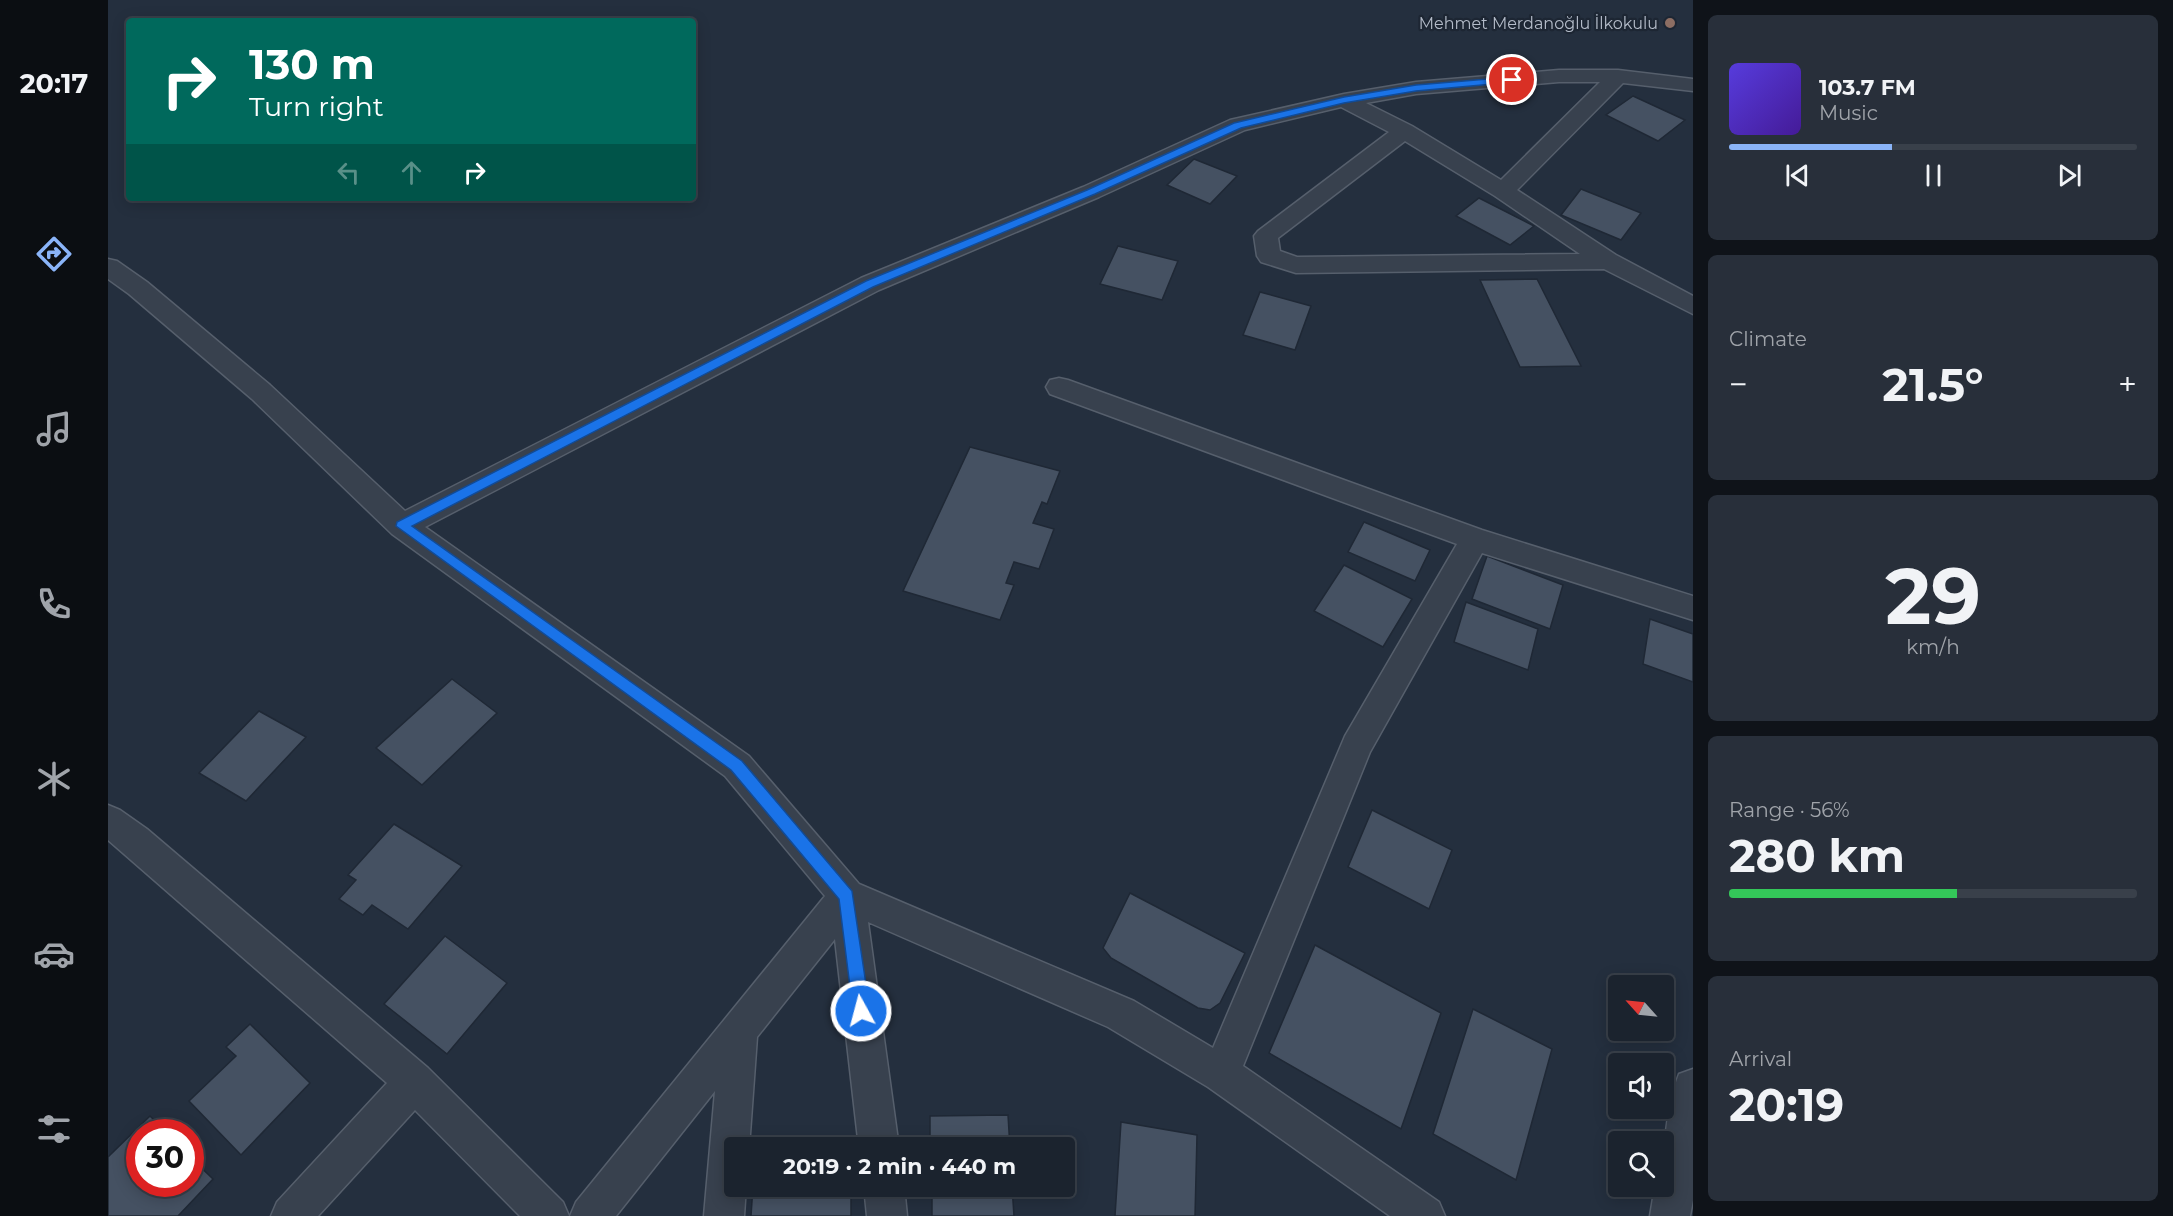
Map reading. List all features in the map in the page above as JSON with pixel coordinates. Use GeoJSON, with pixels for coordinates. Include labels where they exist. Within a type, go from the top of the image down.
{"type":"FeatureCollection","features":[{"type":"Feature","properties":{"kind":"street"},"geometry":{"type":"LineString","coordinates":[[402,526],[870,284],[1091,192],[1238,125],[1344,100],[1416,88],[1559,76],[1618,76],[1693,85]]}},
{"type":"Feature","properties":{"kind":"street"},"geometry":{"type":"LineString","coordinates":[[1503,191],[1618,76]]}},
{"type":"Feature","properties":{"kind":"street"},"geometry":{"type":"LineString","coordinates":[[1344,100],[1404,131],[1503,191],[1608,261],[1691,302]]}},
{"type":"Feature","properties":{"kind":"street"},"geometry":{"type":"LineString","coordinates":[[1404,131],[1266,236],[1269,256],[1296,265],[1608,261]]}},
{"type":"Feature","properties":{"kind":"street"},"geometry":{"type":"LineString","coordinates":[[108,267],[138,288],[261,392],[402,526],[737,766],[847,896],[1121,1014],[1221,1074],[1386,1202],[1425,1216]]}},
{"type":"Feature","properties":{"kind":"street"},"geometry":{"type":"LineString","coordinates":[[1059,387],[1475,539],[1693,608]]}},
{"type":"Feature","properties":{"kind":"street"},"geometry":{"type":"LineString","coordinates":[[1221,1074],[1356,746],[1475,539]]}},
{"type":"Feature","properties":{"kind":"street"},"geometry":{"type":"LineString","coordinates":[[108,821],[135,840],[414,1082],[549,1216]]}},
{"type":"Feature","properties":{"kind":"street"},"geometry":{"type":"LineString","coordinates":[[590,1216],[847,896]]}},
{"type":"Feature","properties":{"kind":"street"},"geometry":{"type":"LineString","coordinates":[[847,896],[878,1137]]}},
{"type":"Feature","properties":{"kind":"street"},"geometry":{"type":"LineString","coordinates":[[724,1216],[739,1030]]}},
{"type":"Feature","properties":{"kind":"street"},"geometry":{"type":"LineString","coordinates":[[291,1216],[414,1082]]}},
{"type":"Feature","properties":{"kind":"street"},"geometry":{"type":"LineString","coordinates":[[1670,1216],[1693,1088]]}},
{"type":"Feature","properties":{"kind":"street"},"geometry":{"type":"LineString","coordinates":[[885,1197],[887,1216]]}},
{"type":"Feature","properties":{"kind":"building"},"geometry":{"type":"Polygon","coordinates":[[[1633,96],[1685,120],[1658,141],[1606,115],[1633,96]]]}},
{"type":"Feature","properties":{"kind":"building"},"geometry":{"type":"Polygon","coordinates":[[[1194,159],[1237,176],[1210,204],[1167,185],[1194,159]]]}},
{"type":"Feature","properties":{"kind":"building"},"geometry":{"type":"Polygon","coordinates":[[[1581,189],[1641,213],[1621,240],[1561,215],[1581,189]]]}},
{"type":"Feature","properties":{"kind":"building"},"geometry":{"type":"Polygon","coordinates":[[[1479,198],[1534,226],[1510,245],[1456,216],[1479,198]]]}},
{"type":"Feature","properties":{"kind":"building"},"geometry":{"type":"Polygon","coordinates":[[[1118,246],[1178,261],[1162,300],[1100,284],[1118,246]]]}},
{"type":"Feature","properties":{"kind":"building"},"geometry":{"type":"Polygon","coordinates":[[[1537,279],[1581,366],[1520,367],[1480,280],[1537,279]]]}},
{"type":"Feature","properties":{"kind":"building"},"geometry":{"type":"Polygon","coordinates":[[[1260,292],[1311,306],[1295,350],[1243,335],[1260,292]]]}},
{"type":"Feature","properties":{"kind":"building"},"geometry":{"type":"Polygon","coordinates":[[[970,447],[1060,471],[1047,504],[1042,502],[1033,523],[1054,529],[1039,569],[1014,562],[1006,583],[1014,585],[1000,620],[903,591],[970,447]]]}},
{"type":"Feature","properties":{"kind":"building"},"geometry":{"type":"Polygon","coordinates":[[[1364,522],[1430,550],[1415,581],[1348,552],[1364,522]]]}},
{"type":"Feature","properties":{"kind":"building"},"geometry":{"type":"Polygon","coordinates":[[[1487,556],[1563,585],[1550,629],[1472,599],[1487,556]]]}},
{"type":"Feature","properties":{"kind":"building"},"geometry":{"type":"Polygon","coordinates":[[[1344,565],[1412,599],[1383,647],[1314,611],[1344,565]]]}},
{"type":"Feature","properties":{"kind":"building"},"geometry":{"type":"Polygon","coordinates":[[[1466,602],[1538,629],[1528,670],[1454,642],[1466,602]]]}},
{"type":"Feature","properties":{"kind":"building"},"geometry":{"type":"Polygon","coordinates":[[[1650,619],[1693,634],[1693,682],[1643,664],[1650,619]]]}},
{"type":"Feature","properties":{"kind":"building"},"geometry":{"type":"Polygon","coordinates":[[[452,679],[497,713],[422,785],[376,748],[452,679]]]}},
{"type":"Feature","properties":{"kind":"building"},"geometry":{"type":"Polygon","coordinates":[[[259,711],[306,737],[246,801],[199,773],[259,711]]]}},
{"type":"Feature","properties":{"kind":"building"},"geometry":{"type":"Polygon","coordinates":[[[1372,810],[1452,850],[1429,909],[1348,867],[1372,810]]]}},
{"type":"Feature","properties":{"kind":"building"},"geometry":{"type":"Polygon","coordinates":[[[394,824],[462,866],[408,929],[372,905],[363,915],[339,899],[356,880],[348,875],[394,824]]]}},
{"type":"Feature","properties":{"kind":"building"},"geometry":{"type":"Polygon","coordinates":[[[1130,893],[1245,953],[1220,1003],[1210,1010],[1198,1008],[1111,958],[1103,948],[1130,893]]]}},
{"type":"Feature","properties":{"kind":"building"},"geometry":{"type":"Polygon","coordinates":[[[445,936],[507,983],[447,1054],[384,1004],[445,936]]]}},
{"type":"Feature","properties":{"kind":"building"},"geometry":{"type":"Polygon","coordinates":[[[1315,945],[1441,1013],[1401,1129],[1269,1053],[1315,945]]]}},
{"type":"Feature","properties":{"kind":"building"},"geometry":{"type":"Polygon","coordinates":[[[1473,1009],[1552,1049],[1516,1180],[1433,1134],[1473,1009]]]}},
{"type":"Feature","properties":{"kind":"building"},"geometry":{"type":"Polygon","coordinates":[[[250,1024],[310,1083],[241,1155],[189,1101],[236,1056],[226,1047],[250,1024]]]}},
{"type":"Feature","properties":{"kind":"building"},"geometry":{"type":"Polygon","coordinates":[[[1008,1115],[1009,1137],[930,1137],[930,1116],[1008,1115]]]}},
{"type":"Feature","properties":{"kind":"building"},"geometry":{"type":"Polygon","coordinates":[[[1121,1122],[1197,1135],[1195,1216],[1115,1216],[1121,1122]]]}},
{"type":"Feature","properties":{"kind":"building"},"geometry":{"type":"Polygon","coordinates":[[[126,1139],[126,1197],[196,1197],[178,1216],[108,1216],[108,1157],[126,1139]]]}},
{"type":"Feature","properties":{"kind":"building"},"geometry":{"type":"Polygon","coordinates":[[[204,1170],[213,1179],[204,1189],[204,1170]]]}},
{"type":"Feature","properties":{"kind":"building"},"geometry":{"type":"Polygon","coordinates":[[[752,1197],[851,1197],[851,1216],[751,1216],[752,1197]]]}},
{"type":"Feature","properties":{"kind":"building"},"geometry":{"type":"Polygon","coordinates":[[[932,1197],[1013,1197],[1014,1216],[932,1216],[932,1197]]]}},
{"type":"Feature","properties":{"kind":"place","name":"Mehmet Merdanoğlu İlkokulu"},"geometry":{"type":"Point","coordinates":[1670,23]}},
{"type":"Feature","properties":{"kind":"route"},"geometry":{"type":"LineString","coordinates":[[861,1011],[847,896],[737,766],[402,526],[870,284],[1091,192],[1238,125],[1344,100],[1416,88],[1512,80]]}}]}
